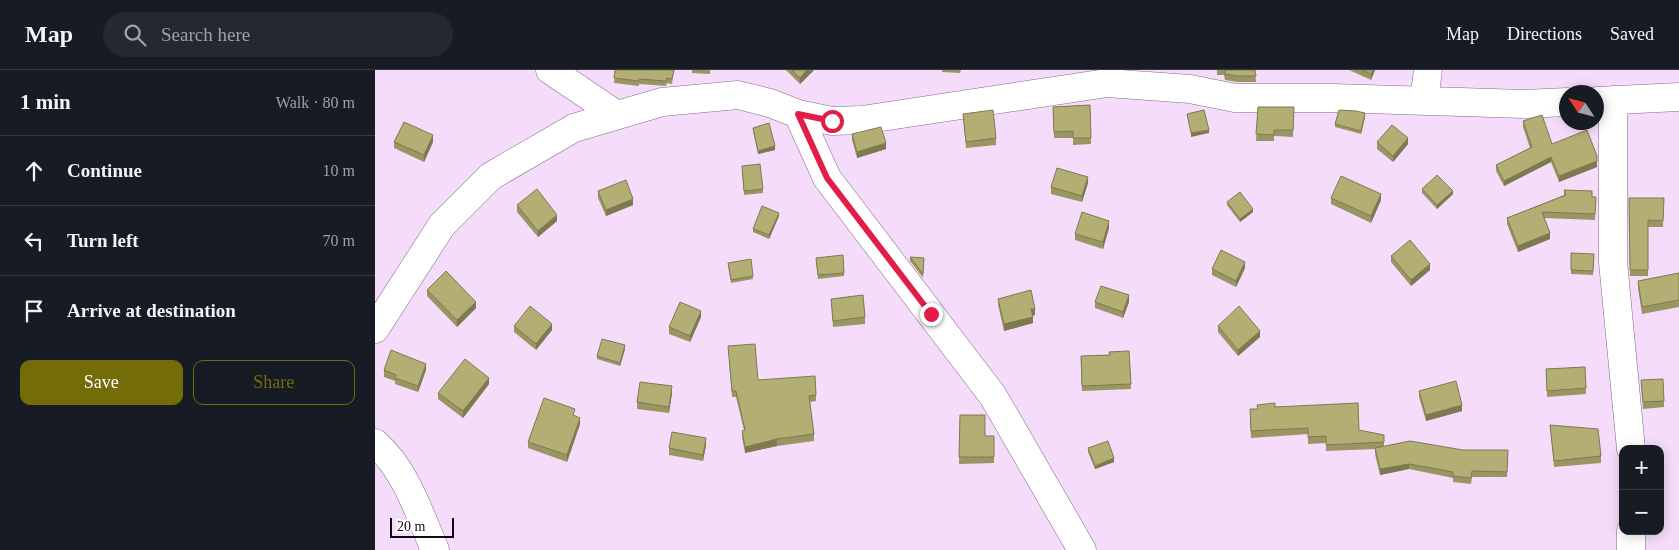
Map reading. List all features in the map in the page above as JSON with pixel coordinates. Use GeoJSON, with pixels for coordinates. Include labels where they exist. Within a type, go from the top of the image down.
{"type":"FeatureCollection","features":[{"type":"Feature","properties":{"kind":"street"},"geometry":{"type":"LineString","coordinates":[[550,70],[617,115]]}},
{"type":"Feature","properties":{"kind":"street"},"geometry":{"type":"LineString","coordinates":[[1423,101],[1428,70]]}},
{"type":"Feature","properties":{"kind":"street"},"geometry":{"type":"LineString","coordinates":[[375,329],[442,225],[491,176],[575,128],[662,102],[738,96],[770,103],[798,114],[832,121],[862,120],[1107,83],[1190,89],[1235,98],[1335,98],[1524,104],[1559,102]]}},
{"type":"Feature","properties":{"kind":"street"},"geometry":{"type":"LineString","coordinates":[[1631,445],[1613,262],[1605,101],[1679,98]]}},
{"type":"Feature","properties":{"kind":"street"},"geometry":{"type":"LineString","coordinates":[[798,114],[827,178],[993,396],[1081,550]]}},
{"type":"Feature","properties":{"kind":"street"},"geometry":{"type":"LineString","coordinates":[[375,443],[399,473],[414,499],[435,550]]}},
{"type":"Feature","properties":{"kind":"street"},"geometry":{"type":"LineString","coordinates":[[1631,535],[1631,550]]}},
{"type":"Feature","properties":{"kind":"building"},"geometry":{"type":"Polygon","coordinates":[[[615,70],[674,70],[672,79],[667,78],[666,81],[639,79],[639,81],[614,78],[615,70]]]}},
{"type":"Feature","properties":{"kind":"building"},"geometry":{"type":"Polygon","coordinates":[[[792,70],[807,70],[800,78],[792,70]]]}},
{"type":"Feature","properties":{"kind":"building"},"geometry":{"type":"Polygon","coordinates":[[[1225,70],[1255,70],[1256,76],[1225,74],[1225,70]]]}},
{"type":"Feature","properties":{"kind":"building"},"geometry":{"type":"Polygon","coordinates":[[[1362,70],[1373,70],[1371,74],[1362,70]]]}},
{"type":"Feature","properties":{"kind":"building"},"geometry":{"type":"Polygon","coordinates":[[[1090,105],[1091,138],[1073,138],[1073,131],[1054,132],[1053,107],[1090,105]]]}},
{"type":"Feature","properties":{"kind":"building"},"geometry":{"type":"Polygon","coordinates":[[[1258,107],[1294,107],[1293,130],[1274,130],[1274,135],[1256,134],[1258,107]]]}},
{"type":"Feature","properties":{"kind":"building"},"geometry":{"type":"Polygon","coordinates":[[[993,110],[996,138],[966,142],[963,114],[993,110]]]}},
{"type":"Feature","properties":{"kind":"building"},"geometry":{"type":"Polygon","coordinates":[[[1204,110],[1209,130],[1191,133],[1187,114],[1204,110]]]}},
{"type":"Feature","properties":{"kind":"building"},"geometry":{"type":"Polygon","coordinates":[[[1339,110],[1365,113],[1361,131],[1335,124],[1339,110]]]}},
{"type":"Feature","properties":{"kind":"building"},"geometry":{"type":"Polygon","coordinates":[[[1542,115],[1552,144],[1587,130],[1597,156],[1597,161],[1559,176],[1551,157],[1504,181],[1496,165],[1532,147],[1523,121],[1542,115]]]}},
{"type":"Feature","properties":{"kind":"building"},"geometry":{"type":"Polygon","coordinates":[[[404,122],[433,135],[424,155],[394,142],[404,122]]]}},
{"type":"Feature","properties":{"kind":"building"},"geometry":{"type":"Polygon","coordinates":[[[769,123],[775,146],[758,151],[753,128],[769,123]]]}},
{"type":"Feature","properties":{"kind":"building"},"geometry":{"type":"Polygon","coordinates":[[[1392,125],[1408,138],[1393,156],[1377,142],[1392,125]]]}},
{"type":"Feature","properties":{"kind":"building"},"geometry":{"type":"Polygon","coordinates":[[[881,127],[886,143],[857,152],[852,134],[881,127]]]}},
{"type":"Feature","properties":{"kind":"building"},"geometry":{"type":"Polygon","coordinates":[[[760,164],[763,189],[744,191],[742,166],[760,164]]]}},
{"type":"Feature","properties":{"kind":"building"},"geometry":{"type":"Polygon","coordinates":[[[1057,168],[1088,177],[1082,196],[1051,187],[1057,168]]]}},
{"type":"Feature","properties":{"kind":"building"},"geometry":{"type":"Polygon","coordinates":[[[1437,175],[1453,191],[1437,205],[1422,189],[1437,175]]]}},
{"type":"Feature","properties":{"kind":"building"},"geometry":{"type":"Polygon","coordinates":[[[1341,176],[1381,194],[1371,216],[1331,198],[1341,176]]]}},
{"type":"Feature","properties":{"kind":"building"},"geometry":{"type":"Polygon","coordinates":[[[626,180],[633,199],[606,210],[598,191],[626,180]]]}},
{"type":"Feature","properties":{"kind":"building"},"geometry":{"type":"Polygon","coordinates":[[[537,189],[557,215],[538,231],[517,205],[537,189]]]}},
{"type":"Feature","properties":{"kind":"building"},"geometry":{"type":"Polygon","coordinates":[[[1564,190],[1592,191],[1592,197],[1596,197],[1595,214],[1542,212],[1550,233],[1518,246],[1507,218],[1566,195],[1564,190]]]}},
{"type":"Feature","properties":{"kind":"building"},"geometry":{"type":"Polygon","coordinates":[[[1240,192],[1253,209],[1240,219],[1227,202],[1240,192]]]}},
{"type":"Feature","properties":{"kind":"building"},"geometry":{"type":"Polygon","coordinates":[[[1629,198],[1664,198],[1663,221],[1648,220],[1648,270],[1630,270],[1629,198]]]}},
{"type":"Feature","properties":{"kind":"building"},"geometry":{"type":"Polygon","coordinates":[[[762,206],[779,213],[769,235],[753,229],[762,206]]]}},
{"type":"Feature","properties":{"kind":"building"},"geometry":{"type":"Polygon","coordinates":[[[1082,212],[1109,221],[1103,242],[1075,234],[1082,212]]]}},
{"type":"Feature","properties":{"kind":"building"},"geometry":{"type":"Polygon","coordinates":[[[1410,240],[1430,264],[1411,280],[1391,256],[1410,240]]]}},
{"type":"Feature","properties":{"kind":"building"},"geometry":{"type":"Polygon","coordinates":[[[1221,250],[1245,262],[1236,281],[1212,269],[1221,250]]]}},
{"type":"Feature","properties":{"kind":"building"},"geometry":{"type":"Polygon","coordinates":[[[1571,253],[1594,254],[1593,271],[1571,270],[1571,253]]]}},
{"type":"Feature","properties":{"kind":"building"},"geometry":{"type":"Polygon","coordinates":[[[843,255],[844,273],[818,275],[816,258],[843,255]]]}},
{"type":"Feature","properties":{"kind":"building"},"geometry":{"type":"Polygon","coordinates":[[[910,257],[924,258],[923,274],[910,257]]]}},
{"type":"Feature","properties":{"kind":"building"},"geometry":{"type":"Polygon","coordinates":[[[751,259],[753,276],[731,280],[728,263],[751,259]]]}},
{"type":"Feature","properties":{"kind":"building"},"geometry":{"type":"Polygon","coordinates":[[[446,271],[476,302],[457,320],[427,290],[446,271]]]}},
{"type":"Feature","properties":{"kind":"building"},"geometry":{"type":"Polygon","coordinates":[[[1679,273],[1679,300],[1642,307],[1638,281],[1679,273]]]}},
{"type":"Feature","properties":{"kind":"building"},"geometry":{"type":"Polygon","coordinates":[[[1101,286],[1129,295],[1123,312],[1095,302],[1101,286]]]}},
{"type":"Feature","properties":{"kind":"building"},"geometry":{"type":"Polygon","coordinates":[[[1031,290],[1035,309],[1031,309],[1033,317],[1004,324],[998,299],[1031,290]]]}},
{"type":"Feature","properties":{"kind":"building"},"geometry":{"type":"Polygon","coordinates":[[[863,295],[865,317],[833,321],[831,299],[863,295]]]}},
{"type":"Feature","properties":{"kind":"building"},"geometry":{"type":"Polygon","coordinates":[[[680,302],[701,311],[690,336],[669,327],[680,302]]]}},
{"type":"Feature","properties":{"kind":"building"},"geometry":{"type":"Polygon","coordinates":[[[530,306],[552,324],[536,344],[514,326],[530,306]]]}},
{"type":"Feature","properties":{"kind":"building"},"geometry":{"type":"Polygon","coordinates":[[[1239,306],[1260,331],[1238,350],[1218,326],[1239,306]]]}},
{"type":"Feature","properties":{"kind":"building"},"geometry":{"type":"Polygon","coordinates":[[[602,339],[625,345],[620,363],[597,356],[602,339]]]}},
{"type":"Feature","properties":{"kind":"building"},"geometry":{"type":"Polygon","coordinates":[[[755,344],[758,380],[815,376],[816,395],[809,396],[814,434],[777,439],[745,447],[742,431],[745,430],[736,391],[732,391],[728,346],[755,344]]]}},
{"type":"Feature","properties":{"kind":"building"},"geometry":{"type":"Polygon","coordinates":[[[391,350],[426,364],[418,386],[395,378],[396,375],[384,370],[391,350]]]}},
{"type":"Feature","properties":{"kind":"building"},"geometry":{"type":"Polygon","coordinates":[[[1129,351],[1131,384],[1082,386],[1081,356],[1110,355],[1109,352],[1129,351]]]}},
{"type":"Feature","properties":{"kind":"building"},"geometry":{"type":"Polygon","coordinates":[[[465,359],[489,378],[463,411],[438,393],[465,359]]]}},
{"type":"Feature","properties":{"kind":"building"},"geometry":{"type":"Polygon","coordinates":[[[1585,367],[1586,388],[1547,391],[1546,369],[1585,367]]]}},
{"type":"Feature","properties":{"kind":"building"},"geometry":{"type":"Polygon","coordinates":[[[1663,379],[1664,401],[1643,402],[1641,380],[1663,379]]]}},
{"type":"Feature","properties":{"kind":"building"},"geometry":{"type":"Polygon","coordinates":[[[1456,381],[1462,405],[1426,415],[1419,391],[1456,381]]]}},
{"type":"Feature","properties":{"kind":"building"},"geometry":{"type":"Polygon","coordinates":[[[640,382],[672,386],[669,407],[637,402],[640,382]]]}},
{"type":"Feature","properties":{"kind":"building"},"geometry":{"type":"Polygon","coordinates":[[[544,398],[575,409],[573,415],[580,418],[567,455],[528,442],[544,398]]]}},
{"type":"Feature","properties":{"kind":"building"},"geometry":{"type":"Polygon","coordinates":[[[1275,403],[1275,407],[1358,403],[1359,430],[1384,435],[1384,442],[1326,445],[1326,436],[1308,437],[1308,428],[1251,431],[1250,409],[1258,409],[1257,405],[1275,403]]]}},
{"type":"Feature","properties":{"kind":"building"},"geometry":{"type":"Polygon","coordinates":[[[960,415],[985,415],[985,436],[994,436],[994,457],[959,457],[960,415]]]}},
{"type":"Feature","properties":{"kind":"building"},"geometry":{"type":"Polygon","coordinates":[[[1550,425],[1598,429],[1601,456],[1554,461],[1550,425]]]}},
{"type":"Feature","properties":{"kind":"building"},"geometry":{"type":"Polygon","coordinates":[[[672,432],[706,438],[703,455],[669,448],[672,432]]]}},
{"type":"Feature","properties":{"kind":"building"},"geometry":{"type":"Polygon","coordinates":[[[1108,441],[1114,458],[1095,466],[1088,448],[1108,441]]]}},
{"type":"Feature","properties":{"kind":"building"},"geometry":{"type":"Polygon","coordinates":[[[1410,441],[1463,450],[1508,450],[1507,472],[1472,471],[1471,478],[1453,476],[1453,472],[1409,464],[1380,469],[1375,448],[1410,441]]]}},
{"type":"Feature","properties":{"kind":"route"},"geometry":{"type":"LineString","coordinates":[[832,121],[798,114],[827,178],[931,314]]}}]}
